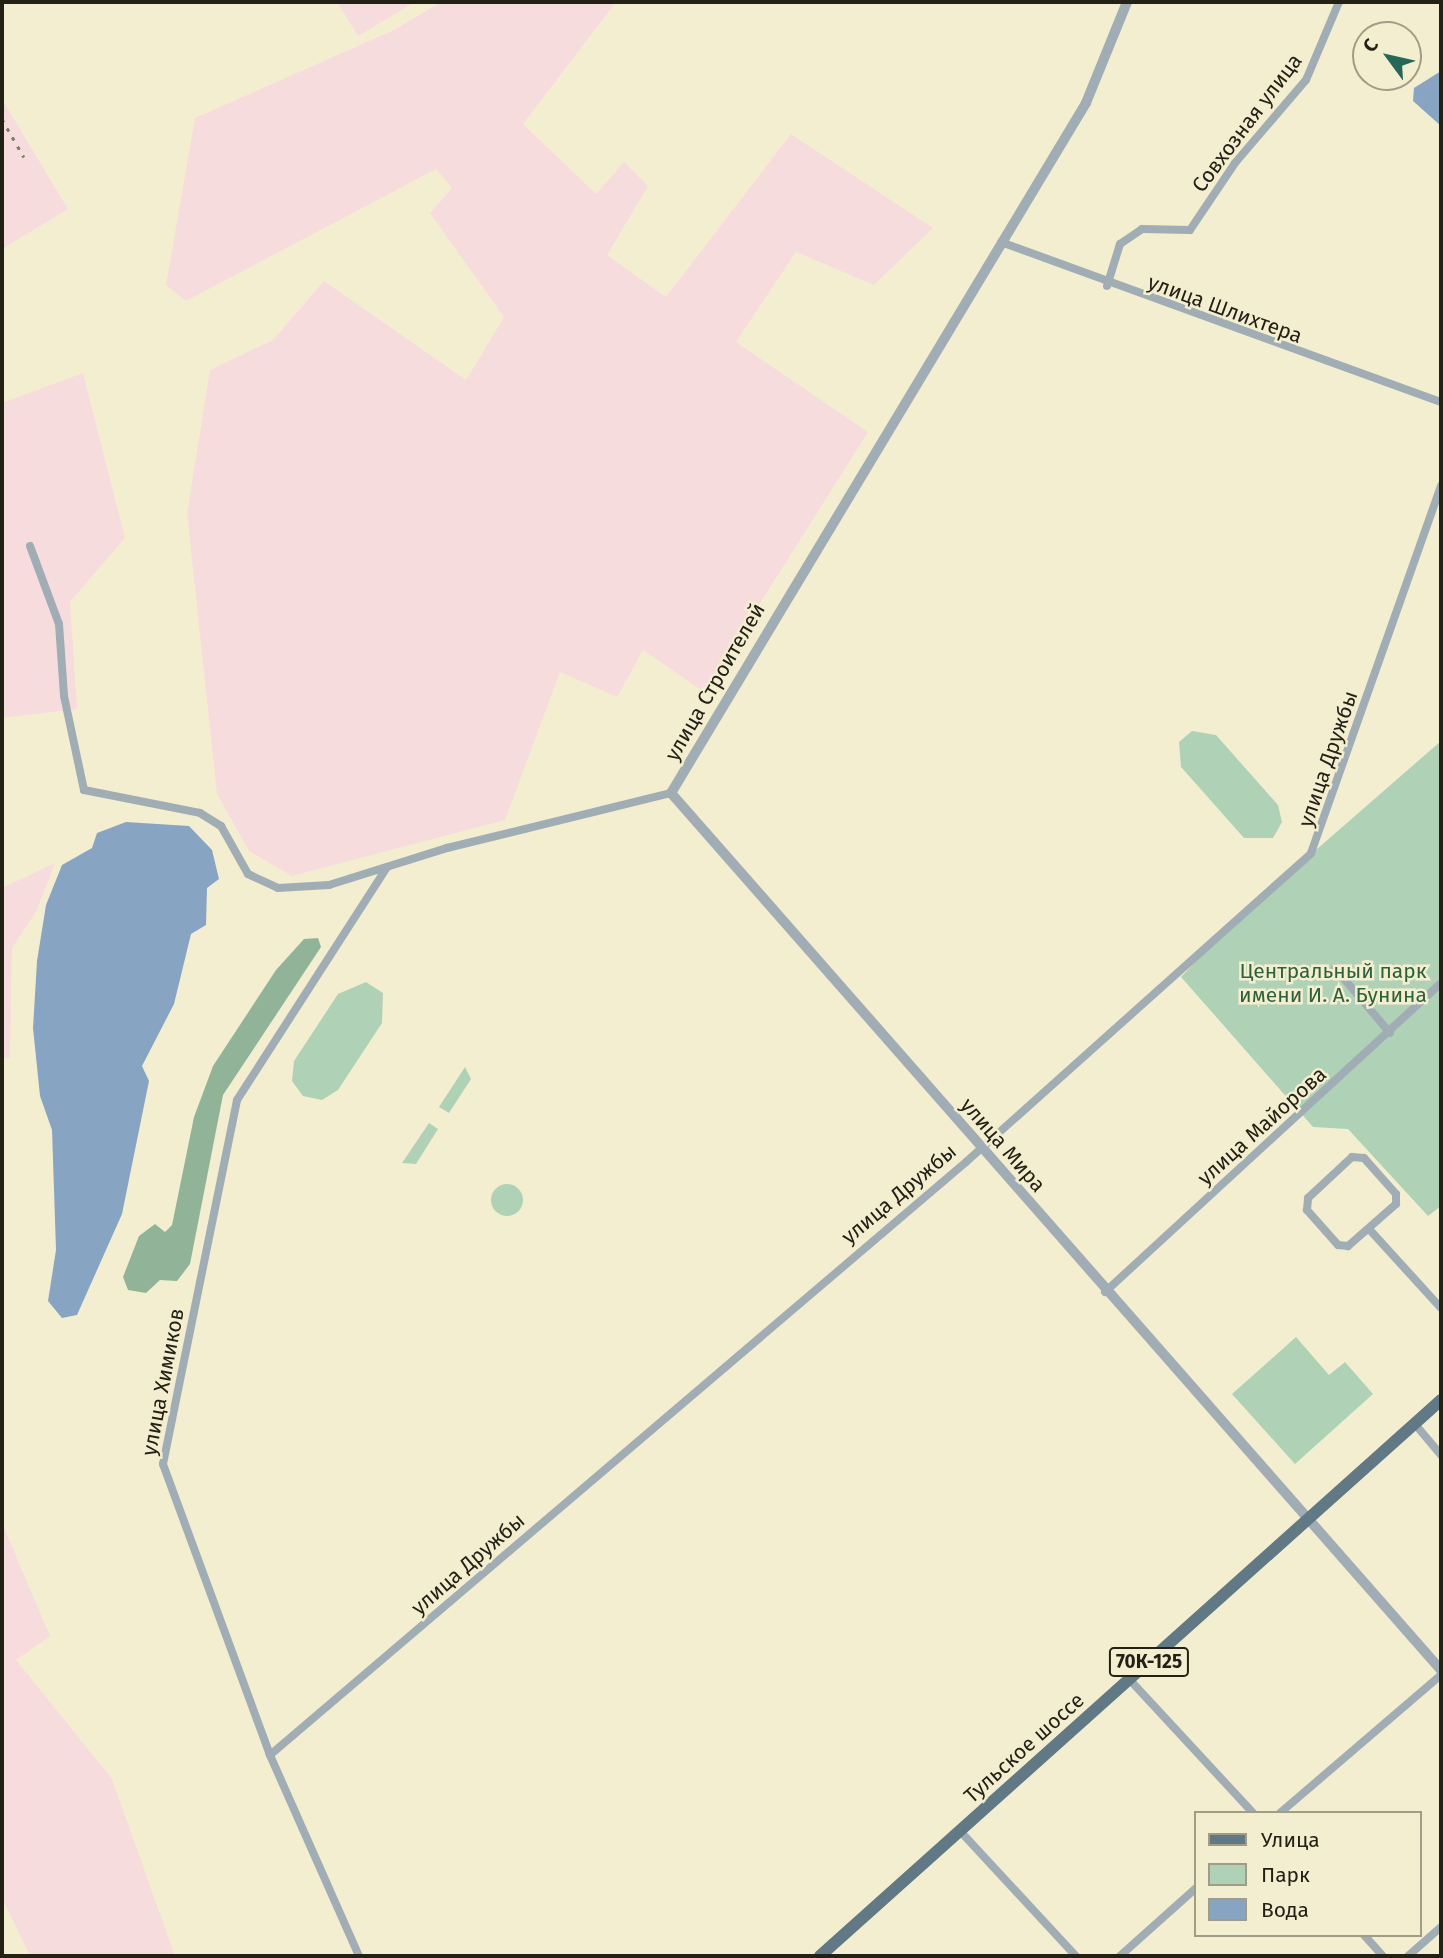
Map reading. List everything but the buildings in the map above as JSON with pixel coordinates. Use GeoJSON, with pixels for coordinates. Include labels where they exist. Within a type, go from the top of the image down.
{"type":"FeatureCollection","features":[{"type":"Feature","properties":{"kind":"main road","name":"Тульское шоссе"},"geometry":{"type":"LineString","coordinates":[[820,1956],[1441,1400]]}},
{"type":"Feature","properties":{"kind":"street","name":"улица Строителей"},"geometry":{"type":"LineString","coordinates":[[30,546],[59,624],[64,696],[84,790],[200,813],[221,826],[248,874],[278,888],[329,885],[387,867],[671,793],[1086,103],[1127,2]]}},
{"type":"Feature","properties":{"kind":"street","name":"Совхозная улица"},"geometry":{"type":"LineString","coordinates":[[1107,286],[1120,244],[1142,229],[1190,230],[1235,163],[1306,80],[1339,2]]}},
{"type":"Feature","properties":{"kind":"street","name":"улица Шлихтера"},"geometry":{"type":"LineString","coordinates":[[1001,242],[1107,286],[1441,402]]}},
{"type":"Feature","properties":{"kind":"street","name":"улица Дружбы"},"geometry":{"type":"LineString","coordinates":[[270,1755],[980,1148],[1311,853],[1441,485]]}},
{"type":"Feature","properties":{"kind":"street","name":"улица Мира"},"geometry":{"type":"LineString","coordinates":[[671,793],[1441,1673]]}},
{"type":"Feature","properties":{"kind":"street","name":"улица Химиков"},"geometry":{"type":"LineString","coordinates":[[359,1956],[270,1755],[163,1464],[237,1100],[387,867]]}},
{"type":"Feature","properties":{"kind":"street"},"geometry":{"type":"LineString","coordinates":[[1335,968],[1390,1033]]}},
{"type":"Feature","properties":{"kind":"street","name":"улица Майорова"},"geometry":{"type":"LineString","coordinates":[[1105,1292],[1390,1033],[1440,984]]}},
{"type":"Feature","properties":{"kind":"street"},"geometry":{"type":"LineString","coordinates":[[1352,1157],[1364,1158],[1396,1194],[1396,1204],[1369,1229],[1338,1245],[1307,1210],[1308,1198],[1352,1157]]}},
{"type":"Feature","properties":{"kind":"street"},"geometry":{"type":"LineString","coordinates":[[1369,1229],[1441,1308]]}},
{"type":"Feature","properties":{"kind":"street"},"geometry":{"type":"LineString","coordinates":[[1414,1423],[1441,1455]]}},
{"type":"Feature","properties":{"kind":"street"},"geometry":{"type":"LineString","coordinates":[[1282,1811],[1441,1673]]}},
{"type":"Feature","properties":{"kind":"street"},"geometry":{"type":"LineString","coordinates":[[1129,1679],[1251,1811]]}},
{"type":"Feature","properties":{"kind":"street"},"geometry":{"type":"LineString","coordinates":[[961,1832],[1076,1956]]}},
{"type":"Feature","properties":{"kind":"street"},"geometry":{"type":"LineString","coordinates":[[1120,1956],[1194,1890]]}},
{"type":"Feature","properties":{"kind":"street"},"geometry":{"type":"LineString","coordinates":[[1408,1956],[1441,1927]]}},
{"type":"Feature","properties":{"kind":"street"},"geometry":{"type":"LineString","coordinates":[[1366,1937],[1383,1956]]}},
{"type":"Feature","properties":{"kind":"shaded area"},"geometry":{"type":"Polygon","coordinates":[[[337,2],[415,2],[358,36],[337,2]]]}},
{"type":"Feature","properties":{"kind":"shaded area"},"geometry":{"type":"Polygon","coordinates":[[[441,2],[616,2],[523,124],[596,194],[624,162],[648,186],[607,255],[666,297],[791,134],[933,228],[874,285],[796,252],[736,342],[868,432],[704,692],[643,650],[617,697],[560,672],[505,820],[292,876],[249,851],[217,794],[187,513],[210,370],[273,340],[324,281],[466,380],[504,317],[430,213],[452,188],[436,169],[186,301],[166,285],[195,118],[394,30],[441,2]]]}},
{"type":"Feature","properties":{"kind":"shaded area"},"geometry":{"type":"Polygon","coordinates":[[[2,99],[68,209],[2,249],[2,99]]]}},
{"type":"Feature","properties":{"kind":"shaded area"},"geometry":{"type":"Polygon","coordinates":[[[83,373],[125,538],[70,602],[77,709],[2,718],[2,403],[83,373]]]}},
{"type":"Feature","properties":{"kind":"shaded area"},"geometry":{"type":"Polygon","coordinates":[[[55,863],[36,912],[12,948],[10,1058],[2,1058],[2,888],[55,863]]]}},
{"type":"Feature","properties":{"kind":"shaded area"},"geometry":{"type":"Polygon","coordinates":[[[2,1523],[50,1636],[16,1660],[112,1779],[175,1956],[30,1956],[2,1898],[2,1523]]]}},
{"type":"Feature","properties":{"kind":"green space"},"geometry":{"type":"Polygon","coordinates":[[[1192,731],[1216,735],[1278,805],[1282,822],[1273,838],[1244,838],[1181,767],[1179,742],[1192,731]]]}},
{"type":"Feature","properties":{"kind":"green space","name":"Центральный парк имени И. А. Бунина"},"geometry":{"type":"Polygon","coordinates":[[[1441,741],[1441,1206],[1428,1216],[1348,1129],[1313,1127],[1181,977],[1232,923],[1441,741]]]}},
{"type":"Feature","properties":{"kind":"green space"},"geometry":{"type":"Polygon","coordinates":[[[318,938],[321,947],[223,1095],[190,1264],[177,1281],[160,1280],[146,1293],[128,1290],[123,1277],[139,1236],[155,1224],[165,1232],[172,1225],[194,1117],[213,1066],[276,970],[304,939],[318,938]]]}},
{"type":"Feature","properties":{"kind":"green space"},"geometry":{"type":"Polygon","coordinates":[[[366,982],[383,993],[382,1023],[338,1090],[322,1100],[303,1096],[292,1081],[294,1061],[338,994],[366,982]]]}},
{"type":"Feature","properties":{"kind":"green space"},"geometry":{"type":"Polygon","coordinates":[[[465,1067],[471,1079],[449,1113],[439,1107],[465,1067]]]}},
{"type":"Feature","properties":{"kind":"green space"},"geometry":{"type":"Polygon","coordinates":[[[429,1123],[438,1129],[416,1164],[402,1163],[429,1123]]]}},
{"type":"Feature","properties":{"kind":"green space"},"geometry":{"type":"Polygon","coordinates":[[[507,1184],[518,1189],[523,1200],[518,1211],[507,1216],[496,1211],[491,1200],[496,1189],[507,1184]]]}},
{"type":"Feature","properties":{"kind":"green space"},"geometry":{"type":"Polygon","coordinates":[[[1296,1337],[1329,1375],[1345,1362],[1373,1394],[1295,1464],[1232,1394],[1296,1337]]]}},
{"type":"Feature","properties":{"kind":"water"},"geometry":{"type":"Polygon","coordinates":[[[1441,71],[1441,126],[1413,101],[1414,91],[1422,91],[1422,83],[1441,71]]]}},
{"type":"Feature","properties":{"kind":"water"},"geometry":{"type":"Polygon","coordinates":[[[126,822],[189,826],[212,850],[219,879],[207,888],[206,925],[191,934],[174,1004],[142,1066],[149,1081],[122,1214],[77,1315],[62,1318],[48,1301],[56,1250],[52,1130],[40,1096],[33,1028],[37,961],[46,905],[62,865],[92,848],[97,833],[126,822]]]}},
{"type":"Feature","properties":{"kind":"railway"},"geometry":{"type":"LineString","coordinates":[[2,119],[24,157]]}}]}
